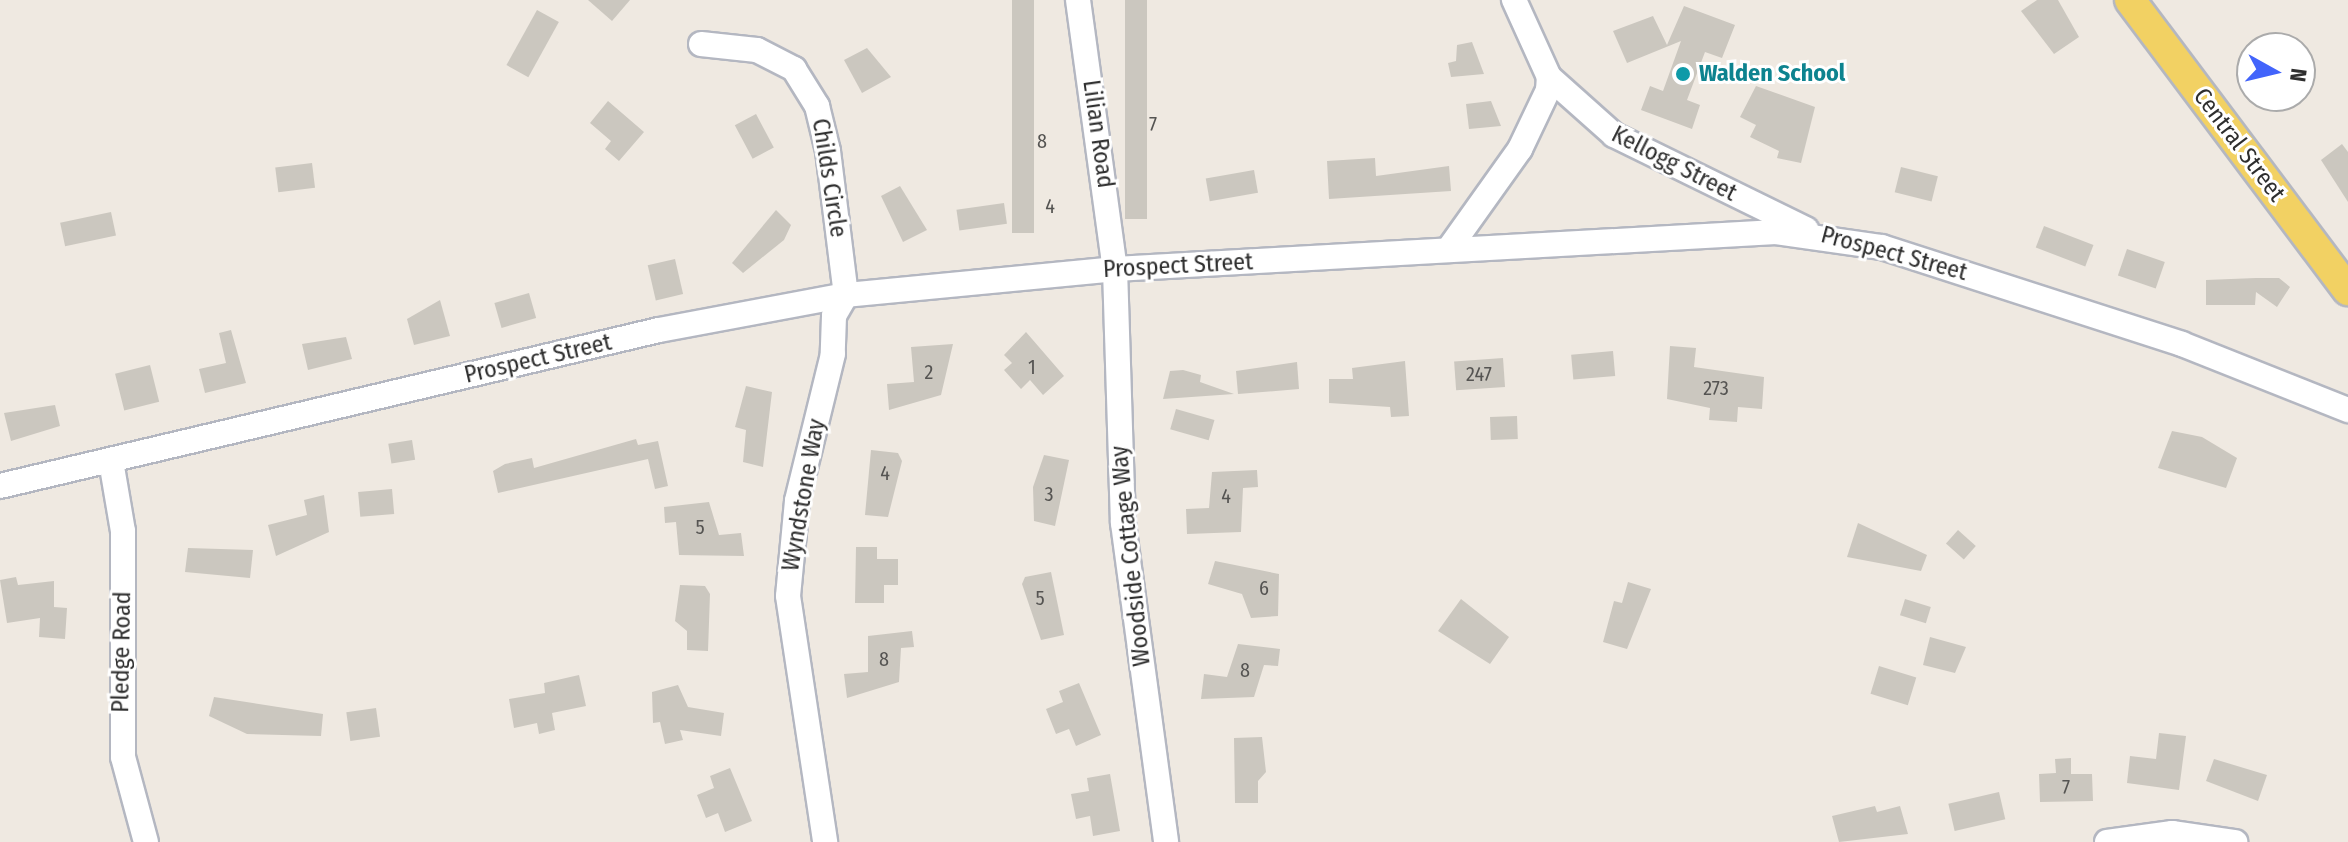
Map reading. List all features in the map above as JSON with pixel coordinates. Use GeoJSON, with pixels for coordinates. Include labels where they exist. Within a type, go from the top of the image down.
{"type":"FeatureCollection","features":[{"type":"Feature","properties":{"kind":"main road","name":"Central Street"},"geometry":{"type":"LineString","coordinates":[[2130,0],[2348,290]]}},
{"type":"Feature","properties":{"kind":"street","name":"Lilian Road"},"geometry":{"type":"LineString","coordinates":[[1078,0],[1115,269]]}},
{"type":"Feature","properties":{"kind":"street","name":"Kellogg Street"},"geometry":{"type":"LineString","coordinates":[[1514,0],[1549,77],[1614,135],[1813,232]]}},
{"type":"Feature","properties":{"kind":"street","name":"Childs Circle"},"geometry":{"type":"LineString","coordinates":[[701,44],[766,54],[807,86],[828,151],[846,295]]}},
{"type":"Feature","properties":{"kind":"street"},"geometry":{"type":"LineString","coordinates":[[1448,250],[1528,135],[1549,77]]}},
{"type":"Feature","properties":{"kind":"street","name":"Prospect Street"},"geometry":{"type":"LineString","coordinates":[[0,486],[671,328],[846,295],[1115,269],[1813,232],[2096,314],[2348,410]]}},
{"type":"Feature","properties":{"kind":"street","name":"Woodside Cottage Way"},"geometry":{"type":"LineString","coordinates":[[1115,269],[1123,523],[1166,842]]}},
{"type":"Feature","properties":{"kind":"street","name":"Wyndstone Way"},"geometry":{"type":"LineString","coordinates":[[825,842],[792,644],[789,574],[834,316],[846,295]]}},
{"type":"Feature","properties":{"kind":"street","name":"Pledge Road"},"geometry":{"type":"LineString","coordinates":[[111,461],[124,543],[123,757],[146,842]]}},
{"type":"Feature","properties":{"kind":"street"},"geometry":{"type":"LineString","coordinates":[[2107,842],[2172,833],[2235,842]]}},
{"type":"Feature","properties":{"kind":"building"},"geometry":{"type":"Polygon","coordinates":[[[588,0],[630,0],[612,21],[588,0]]]}},
{"type":"Feature","properties":{"kind":"building"},"geometry":{"type":"Polygon","coordinates":[[[1012,0],[1034,0],[1034,233],[1012,233],[1012,0]]]}},
{"type":"Feature","properties":{"kind":"building"},"geometry":{"type":"Polygon","coordinates":[[[1125,0],[1147,0],[1147,219],[1125,219],[1125,0]]]}},
{"type":"Feature","properties":{"kind":"building"},"geometry":{"type":"Polygon","coordinates":[[[2037,0],[2058,0],[2079,37],[2054,54],[2021,11],[2037,0]]]}},
{"type":"Feature","properties":{"kind":"building","name":"Walden School"},"geometry":{"type":"Polygon","coordinates":[[[1684,6],[1735,25],[1722,58],[1705,52],[1687,100],[1700,105],[1692,129],[1641,110],[1650,86],[1663,91],[1681,41],[1627,63],[1613,31],[1653,16],[1667,45],[1684,6]]]}},
{"type":"Feature","properties":{"kind":"building"},"geometry":{"type":"Polygon","coordinates":[[[537,10],[559,22],[528,77],[506,65],[537,10]]]}},
{"type":"Feature","properties":{"kind":"building"},"geometry":{"type":"Polygon","coordinates":[[[1472,42],[1484,74],[1451,77],[1448,63],[1456,61],[1457,45],[1472,42]]]}},
{"type":"Feature","properties":{"kind":"building"},"geometry":{"type":"Polygon","coordinates":[[[867,48],[891,77],[862,93],[844,60],[867,48]]]}},
{"type":"Feature","properties":{"kind":"building"},"geometry":{"type":"Polygon","coordinates":[[[1756,86],[1815,107],[1801,163],[1777,158],[1779,151],[1750,137],[1756,125],[1740,117],[1756,86]]]}},
{"type":"Feature","properties":{"kind":"building"},"geometry":{"type":"Polygon","coordinates":[[[608,101],[644,132],[619,161],[605,149],[611,141],[590,123],[608,101]]]}},
{"type":"Feature","properties":{"kind":"building"},"geometry":{"type":"Polygon","coordinates":[[[1491,101],[1501,126],[1469,129],[1466,104],[1491,101]]]}},
{"type":"Feature","properties":{"kind":"building"},"geometry":{"type":"Polygon","coordinates":[[[756,114],[774,148],[753,159],[735,125],[756,114]]]}},
{"type":"Feature","properties":{"kind":"building"},"geometry":{"type":"Polygon","coordinates":[[[2342,144],[2348,152],[2348,202],[2321,160],[2342,144]]]}},
{"type":"Feature","properties":{"kind":"building"},"geometry":{"type":"Polygon","coordinates":[[[1375,158],[1376,176],[1449,166],[1451,191],[1329,199],[1327,161],[1375,158]]]}},
{"type":"Feature","properties":{"kind":"building"},"geometry":{"type":"Polygon","coordinates":[[[312,163],[315,188],[278,192],[275,168],[312,163]]]}},
{"type":"Feature","properties":{"kind":"building"},"geometry":{"type":"Polygon","coordinates":[[[1901,167],[1938,176],[1932,201],[1895,192],[1901,167]]]}},
{"type":"Feature","properties":{"kind":"building"},"geometry":{"type":"Polygon","coordinates":[[[1254,170],[1258,193],[1210,201],[1206,179],[1254,170]]]}},
{"type":"Feature","properties":{"kind":"building"},"geometry":{"type":"Polygon","coordinates":[[[900,186],[927,230],[903,242],[881,196],[900,186]]]}},
{"type":"Feature","properties":{"kind":"building"},"geometry":{"type":"Polygon","coordinates":[[[1004,203],[1007,224],[959,230],[956,210],[1004,203]]]}},
{"type":"Feature","properties":{"kind":"building"},"geometry":{"type":"Polygon","coordinates":[[[776,210],[791,225],[784,240],[743,273],[732,263],[776,210]]]}},
{"type":"Feature","properties":{"kind":"building"},"geometry":{"type":"Polygon","coordinates":[[[111,212],[116,235],[65,246],[60,223],[111,212]]]}},
{"type":"Feature","properties":{"kind":"building"},"geometry":{"type":"Polygon","coordinates":[[[2044,226],[2093,245],[2085,266],[2036,247],[2044,226]]]}},
{"type":"Feature","properties":{"kind":"building"},"geometry":{"type":"Polygon","coordinates":[[[2127,249],[2165,262],[2156,288],[2118,275],[2127,249]]]}},
{"type":"Feature","properties":{"kind":"building"},"geometry":{"type":"Polygon","coordinates":[[[675,259],[683,294],[656,300],[648,265],[675,259]]]}},
{"type":"Feature","properties":{"kind":"building"},"geometry":{"type":"Polygon","coordinates":[[[2279,278],[2290,287],[2277,307],[2256,292],[2255,305],[2206,305],[2206,280],[2279,278]]]}},
{"type":"Feature","properties":{"kind":"building"},"geometry":{"type":"Polygon","coordinates":[[[529,293],[536,318],[502,328],[494,303],[529,293]]]}},
{"type":"Feature","properties":{"kind":"building"},"geometry":{"type":"Polygon","coordinates":[[[440,300],[450,336],[414,345],[407,319],[440,300]]]}},
{"type":"Feature","properties":{"kind":"building"},"geometry":{"type":"Polygon","coordinates":[[[231,330],[246,383],[205,393],[199,369],[226,363],[219,333],[231,330]]]}},
{"type":"Feature","properties":{"kind":"building"},"geometry":{"type":"Polygon","coordinates":[[[1026,332],[1064,376],[1043,395],[1030,380],[1021,389],[1004,370],[1012,363],[1004,355],[1026,332]]]}},
{"type":"Feature","properties":{"kind":"building"},"geometry":{"type":"Polygon","coordinates":[[[346,337],[352,359],[308,370],[302,344],[346,337]]]}},
{"type":"Feature","properties":{"kind":"building"},"geometry":{"type":"Polygon","coordinates":[[[953,344],[941,395],[889,410],[887,384],[914,382],[911,347],[953,344]]]}},
{"type":"Feature","properties":{"kind":"building"},"geometry":{"type":"Polygon","coordinates":[[[1670,346],[1696,348],[1694,367],[1764,377],[1762,409],[1738,407],[1737,422],[1709,420],[1710,408],[1667,399],[1670,346]]]}},
{"type":"Feature","properties":{"kind":"building"},"geometry":{"type":"Polygon","coordinates":[[[1613,351],[1615,376],[1573,380],[1571,355],[1613,351]]]}},
{"type":"Feature","properties":{"kind":"building"},"geometry":{"type":"Polygon","coordinates":[[[1503,358],[1505,387],[1456,390],[1454,361],[1503,358]]]}},
{"type":"Feature","properties":{"kind":"building"},"geometry":{"type":"Polygon","coordinates":[[[1405,361],[1409,416],[1391,417],[1390,407],[1329,403],[1329,379],[1353,379],[1352,368],[1405,361]]]}},
{"type":"Feature","properties":{"kind":"building"},"geometry":{"type":"Polygon","coordinates":[[[1297,362],[1299,389],[1238,394],[1236,371],[1297,362]]]}},
{"type":"Feature","properties":{"kind":"building"},"geometry":{"type":"Polygon","coordinates":[[[150,365],[159,402],[124,411],[115,374],[150,365]]]}},
{"type":"Feature","properties":{"kind":"building"},"geometry":{"type":"Polygon","coordinates":[[[1183,370],[1201,375],[1200,382],[1234,394],[1163,399],[1170,371],[1183,370]]]}},
{"type":"Feature","properties":{"kind":"building"},"geometry":{"type":"Polygon","coordinates":[[[746,386],[772,392],[763,467],[743,462],[746,430],[735,427],[746,386]]]}},
{"type":"Feature","properties":{"kind":"building"},"geometry":{"type":"Polygon","coordinates":[[[55,405],[60,426],[11,441],[4,413],[55,405]]]}},
{"type":"Feature","properties":{"kind":"building"},"geometry":{"type":"Polygon","coordinates":[[[1176,409],[1214,420],[1209,440],[1170,429],[1176,409]]]}},
{"type":"Feature","properties":{"kind":"building"},"geometry":{"type":"Polygon","coordinates":[[[1517,416],[1518,439],[1491,440],[1490,417],[1517,416]]]}},
{"type":"Feature","properties":{"kind":"building"},"geometry":{"type":"Polygon","coordinates":[[[2172,431],[2202,437],[2237,458],[2226,488],[2158,468],[2172,431]]]}},
{"type":"Feature","properties":{"kind":"building"},"geometry":{"type":"Polygon","coordinates":[[[636,439],[638,445],[658,441],[668,486],[655,489],[648,459],[498,493],[493,471],[505,464],[532,458],[534,468],[636,439]]]}},
{"type":"Feature","properties":{"kind":"building"},"geometry":{"type":"Polygon","coordinates":[[[412,440],[415,460],[391,464],[388,444],[412,440]]]}},
{"type":"Feature","properties":{"kind":"building"},"geometry":{"type":"Polygon","coordinates":[[[871,450],[898,453],[902,461],[888,517],[865,515],[871,450]]]}},
{"type":"Feature","properties":{"kind":"building"},"geometry":{"type":"Polygon","coordinates":[[[1044,455],[1069,460],[1055,526],[1034,521],[1033,487],[1044,455]]]}},
{"type":"Feature","properties":{"kind":"building"},"geometry":{"type":"Polygon","coordinates":[[[1257,470],[1258,487],[1243,488],[1241,532],[1187,534],[1186,509],[1209,508],[1212,472],[1257,470]]]}},
{"type":"Feature","properties":{"kind":"building"},"geometry":{"type":"Polygon","coordinates":[[[392,489],[394,514],[360,517],[358,492],[392,489]]]}},
{"type":"Feature","properties":{"kind":"building"},"geometry":{"type":"Polygon","coordinates":[[[324,495],[329,532],[276,556],[268,525],[307,515],[304,500],[324,495]]]}},
{"type":"Feature","properties":{"kind":"building"},"geometry":{"type":"Polygon","coordinates":[[[709,502],[719,535],[741,533],[744,556],[679,555],[676,522],[665,523],[664,507],[709,502]]]}},
{"type":"Feature","properties":{"kind":"building"},"geometry":{"type":"Polygon","coordinates":[[[1858,523],[1927,555],[1921,571],[1847,557],[1858,523]]]}},
{"type":"Feature","properties":{"kind":"building"},"geometry":{"type":"Polygon","coordinates":[[[1958,530],[1976,546],[1964,559],[1946,543],[1958,530]]]}},
{"type":"Feature","properties":{"kind":"building"},"geometry":{"type":"Polygon","coordinates":[[[856,547],[877,547],[877,559],[898,559],[898,585],[884,585],[884,603],[855,603],[856,547]]]}},
{"type":"Feature","properties":{"kind":"building"},"geometry":{"type":"Polygon","coordinates":[[[188,548],[253,550],[250,578],[185,572],[188,548]]]}},
{"type":"Feature","properties":{"kind":"building"},"geometry":{"type":"Polygon","coordinates":[[[1215,561],[1279,574],[1278,616],[1251,618],[1242,594],[1208,584],[1215,561]]]}},
{"type":"Feature","properties":{"kind":"building"},"geometry":{"type":"Polygon","coordinates":[[[1051,572],[1064,635],[1041,640],[1022,584],[1025,577],[1051,572]]]}},
{"type":"Feature","properties":{"kind":"building"},"geometry":{"type":"Polygon","coordinates":[[[16,577],[18,585],[54,581],[54,607],[67,608],[65,639],[39,637],[40,618],[7,623],[0,580],[16,577]]]}},
{"type":"Feature","properties":{"kind":"building"},"geometry":{"type":"Polygon","coordinates":[[[1628,582],[1651,589],[1627,649],[1603,642],[1614,601],[1622,603],[1628,582]]]}},
{"type":"Feature","properties":{"kind":"building"},"geometry":{"type":"Polygon","coordinates":[[[680,585],[705,586],[710,594],[708,651],[687,650],[687,631],[675,621],[680,585]]]}},
{"type":"Feature","properties":{"kind":"building"},"geometry":{"type":"Polygon","coordinates":[[[1461,599],[1509,637],[1490,664],[1438,631],[1461,599]]]}},
{"type":"Feature","properties":{"kind":"building"},"geometry":{"type":"Polygon","coordinates":[[[1905,599],[1931,607],[1926,623],[1900,615],[1905,599]]]}},
{"type":"Feature","properties":{"kind":"building"},"geometry":{"type":"Polygon","coordinates":[[[912,631],[914,647],[901,648],[899,682],[847,698],[844,674],[868,672],[868,636],[912,631]]]}},
{"type":"Feature","properties":{"kind":"building"},"geometry":{"type":"Polygon","coordinates":[[[1930,637],[1966,647],[1955,673],[1923,665],[1930,637]]]}},
{"type":"Feature","properties":{"kind":"building"},"geometry":{"type":"Polygon","coordinates":[[[1238,644],[1280,649],[1278,666],[1264,665],[1254,697],[1201,699],[1204,674],[1227,677],[1238,644]]]}},
{"type":"Feature","properties":{"kind":"building"},"geometry":{"type":"Polygon","coordinates":[[[1879,666],[1916,677],[1908,705],[1871,694],[1879,666]]]}},
{"type":"Feature","properties":{"kind":"building"},"geometry":{"type":"Polygon","coordinates":[[[579,675],[586,706],[552,713],[555,730],[539,734],[537,723],[514,728],[509,699],[545,693],[544,683],[579,675]]]}},
{"type":"Feature","properties":{"kind":"building"},"geometry":{"type":"Polygon","coordinates":[[[1079,683],[1101,735],[1076,746],[1069,729],[1056,734],[1046,709],[1063,702],[1059,691],[1079,683]]]}},
{"type":"Feature","properties":{"kind":"building"},"geometry":{"type":"Polygon","coordinates":[[[678,685],[688,707],[724,713],[721,736],[680,730],[683,740],[665,744],[660,722],[653,723],[652,692],[678,685]]]}},
{"type":"Feature","properties":{"kind":"building"},"geometry":{"type":"Polygon","coordinates":[[[214,697],[323,714],[321,736],[247,734],[209,716],[214,697]]]}},
{"type":"Feature","properties":{"kind":"building"},"geometry":{"type":"Polygon","coordinates":[[[376,708],[380,737],[350,741],[346,712],[376,708]]]}},
{"type":"Feature","properties":{"kind":"building"},"geometry":{"type":"Polygon","coordinates":[[[2159,733],[2186,736],[2179,790],[2127,783],[2130,756],[2156,759],[2159,733]]]}},
{"type":"Feature","properties":{"kind":"building"},"geometry":{"type":"Polygon","coordinates":[[[1262,737],[1266,772],[1258,781],[1258,803],[1235,803],[1234,738],[1262,737]]]}},
{"type":"Feature","properties":{"kind":"building"},"geometry":{"type":"Polygon","coordinates":[[[2071,758],[2071,774],[2092,774],[2093,801],[2040,802],[2039,774],[2056,773],[2055,759],[2071,758]]]}},
{"type":"Feature","properties":{"kind":"building"},"geometry":{"type":"Polygon","coordinates":[[[2214,759],[2267,775],[2258,801],[2206,781],[2214,759]]]}},
{"type":"Feature","properties":{"kind":"building"},"geometry":{"type":"Polygon","coordinates":[[[730,768],[752,821],[725,832],[718,813],[706,818],[697,795],[714,788],[710,776],[730,768]]]}},
{"type":"Feature","properties":{"kind":"building"},"geometry":{"type":"Polygon","coordinates":[[[1110,774],[1120,831],[1093,836],[1090,816],[1076,819],[1071,794],[1089,791],[1087,778],[1110,774]]]}},
{"type":"Feature","properties":{"kind":"building"},"geometry":{"type":"Polygon","coordinates":[[[1999,792],[2005,819],[1955,831],[1948,804],[1999,792]]]}},
{"type":"Feature","properties":{"kind":"building"},"geometry":{"type":"Polygon","coordinates":[[[1875,806],[1877,812],[1900,806],[1908,834],[1839,842],[1832,816],[1875,806]]]}},
{"type":"Feature","properties":{"kind":"place","name":"Walden School"},"geometry":{"type":"Point","coordinates":[1683,74]}}]}
